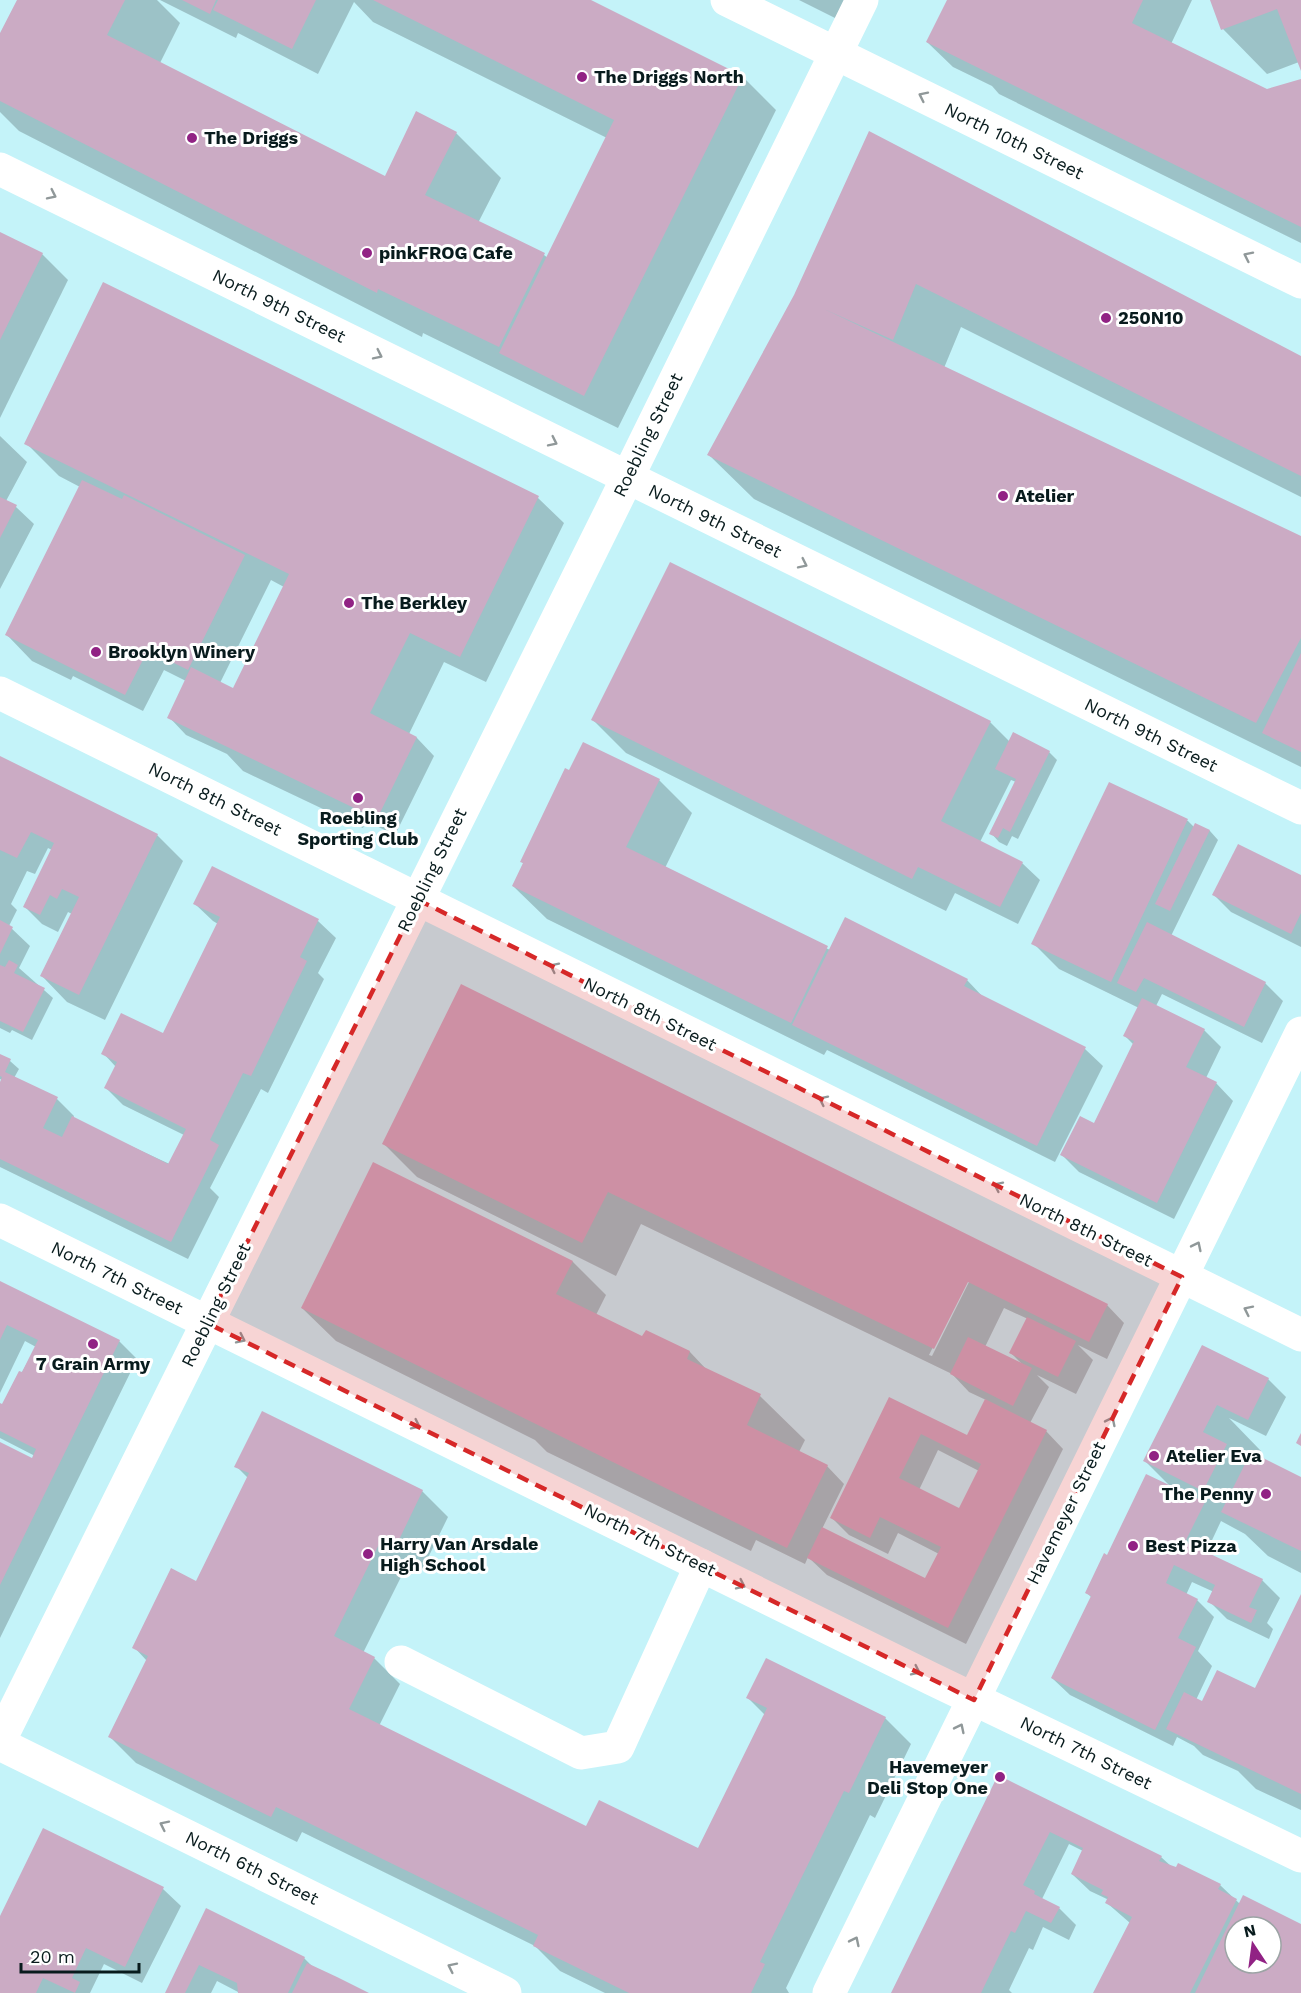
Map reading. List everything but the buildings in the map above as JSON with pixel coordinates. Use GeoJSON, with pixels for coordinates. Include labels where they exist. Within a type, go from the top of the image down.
{"type":"FeatureCollection","features":[{"type":"Feature","properties":{"kind":"street","name":"North 10th Street"},"geometry":{"type":"LineString","coordinates":[[728,0],[1301,282]]}},
{"type":"Feature","properties":{"kind":"street","name":"Roebling Street"},"geometry":{"type":"LineString","coordinates":[[0,1742],[862,0]]}},
{"type":"Feature","properties":{"kind":"street","name":"North 9th Street"},"geometry":{"type":"LineString","coordinates":[[0,169],[1301,808]]}},
{"type":"Feature","properties":{"kind":"street","name":"North 8th Street"},"geometry":{"type":"LineString","coordinates":[[0,693],[1301,1335]]}},
{"type":"Feature","properties":{"kind":"street","name":"Havemeyer Street"},"geometry":{"type":"LineString","coordinates":[[829,1993],[1301,1032]]}},
{"type":"Feature","properties":{"kind":"street","name":"North 7th Street"},"geometry":{"type":"LineString","coordinates":[[0,1220],[974,1700],[1301,1856]]}},
{"type":"Feature","properties":{"kind":"street"},"geometry":{"type":"LineString","coordinates":[[401,1662],[581,1753],[618,1747],[701,1565]]}},
{"type":"Feature","properties":{"kind":"street","name":"North 6th Street"},"geometry":{"type":"LineString","coordinates":[[0,1742],[505,1993]]}},
{"type":"Feature","properties":{"kind":"highlighted area"},"geometry":{"type":"Polygon","coordinates":[[[418,900],[1182,1277],[974,1700],[207,1323],[418,900]]]}},
{"type":"Feature","properties":{"kind":"place","name":"The Driggs North"},"geometry":{"type":"Point","coordinates":[582,77]}},
{"type":"Feature","properties":{"kind":"place","name":"The Driggs"},"geometry":{"type":"Point","coordinates":[192,138]}},
{"type":"Feature","properties":{"kind":"place","name":"pinkFROG Cafe"},"geometry":{"type":"Point","coordinates":[367,253]}},
{"type":"Feature","properties":{"kind":"place","name":"250N10"},"geometry":{"type":"Point","coordinates":[1106,318]}},
{"type":"Feature","properties":{"kind":"place","name":"Atelier"},"geometry":{"type":"Point","coordinates":[1003,496]}},
{"type":"Feature","properties":{"kind":"place","name":"The Berkley"},"geometry":{"type":"Point","coordinates":[349,603]}},
{"type":"Feature","properties":{"kind":"place","name":"Brooklyn Winery"},"geometry":{"type":"Point","coordinates":[96,652]}},
{"type":"Feature","properties":{"kind":"place","name":"Roebling Sporting Club"},"geometry":{"type":"Point","coordinates":[358,798]}},
{"type":"Feature","properties":{"kind":"place","name":"7 Grain Army"},"geometry":{"type":"Point","coordinates":[93,1344]}},
{"type":"Feature","properties":{"kind":"place","name":"Atelier Eva"},"geometry":{"type":"Point","coordinates":[1154,1456]}},
{"type":"Feature","properties":{"kind":"place","name":"The Penny"},"geometry":{"type":"Point","coordinates":[1266,1494]}},
{"type":"Feature","properties":{"kind":"place","name":"Best Pizza"},"geometry":{"type":"Point","coordinates":[1133,1546]}},
{"type":"Feature","properties":{"kind":"place","name":"Harry Van Arsdale High School"},"geometry":{"type":"Point","coordinates":[368,1554]}},
{"type":"Feature","properties":{"kind":"place","name":"Havemeyer Deli Stop One"},"geometry":{"type":"Point","coordinates":[1000,1777]}}]}
